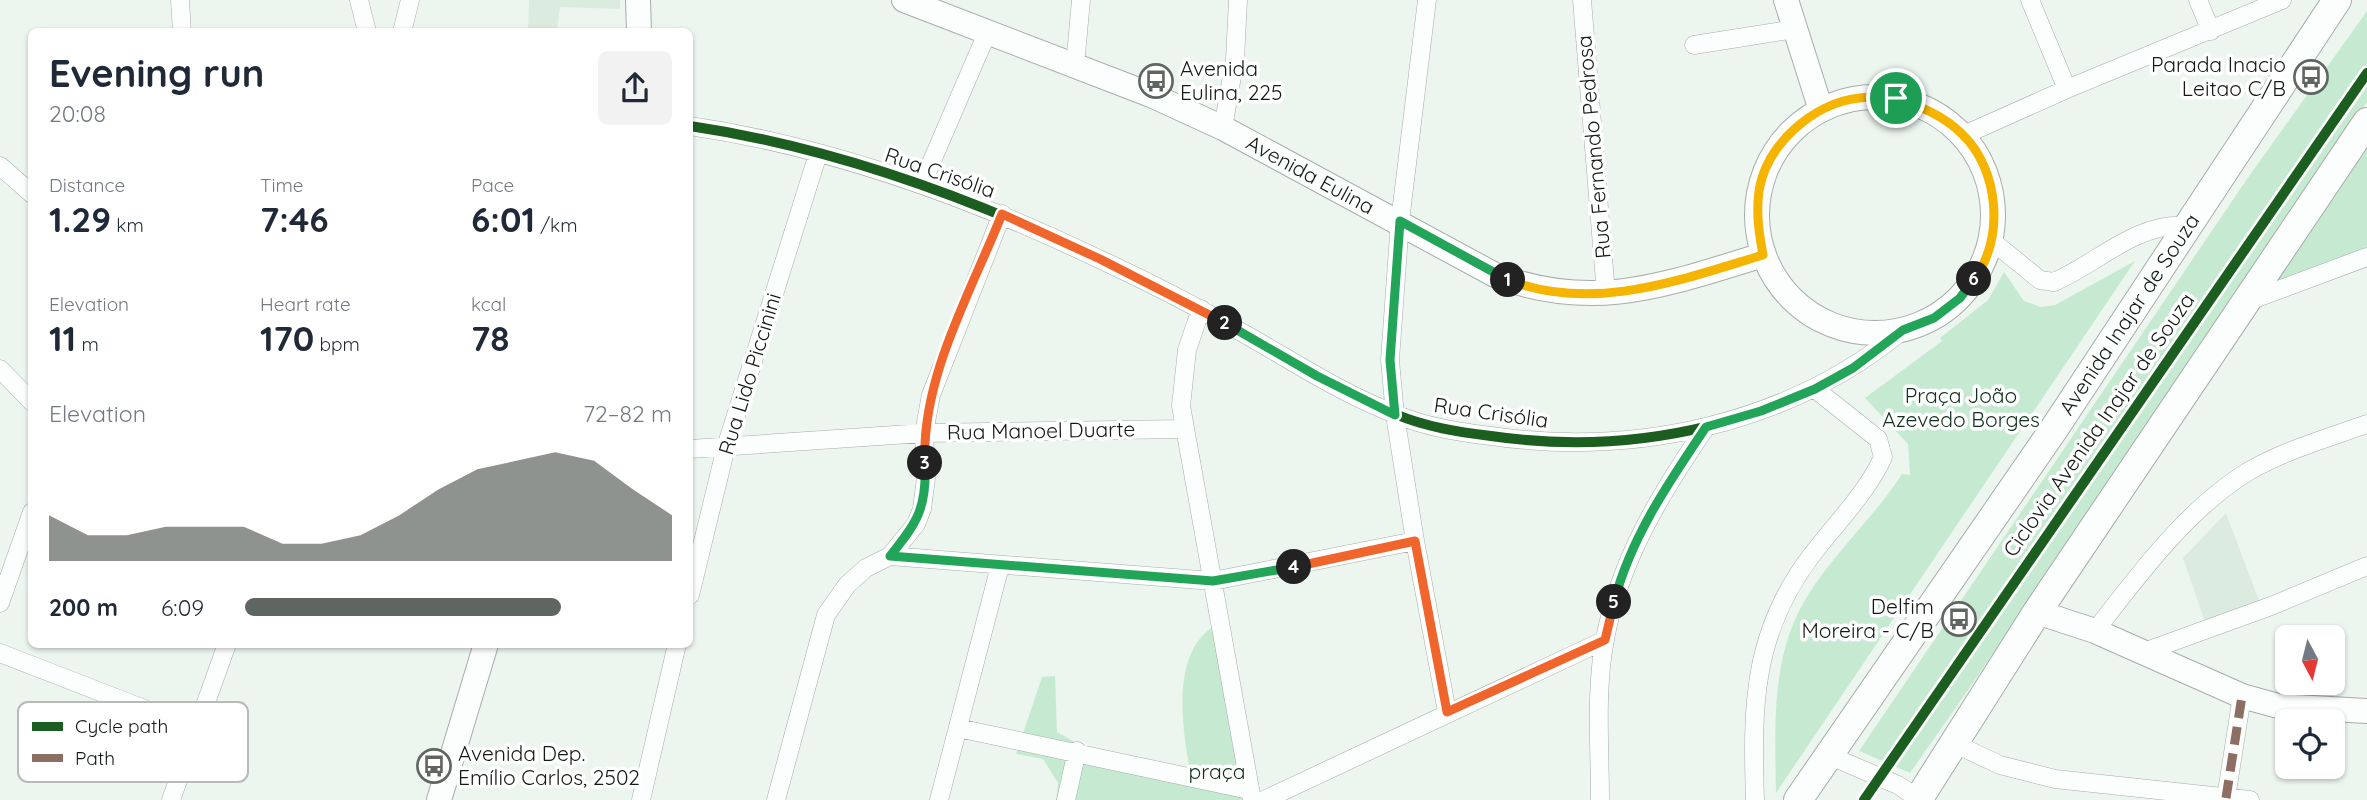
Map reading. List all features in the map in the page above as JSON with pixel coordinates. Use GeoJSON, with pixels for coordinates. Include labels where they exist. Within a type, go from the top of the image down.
{"type":"FeatureCollection","features":[{"type":"Feature","properties":{"kind":"main road","name":"Avenida Inajar de Souza"},"geometry":{"type":"LineString","coordinates":[[1798,800],[2054,429],[2185,226],[2337,0]]}},
{"type":"Feature","properties":{"kind":"main road"},"geometry":{"type":"LineString","coordinates":[[1919,799],[2037,612],[2367,122]]}},
{"type":"Feature","properties":{"kind":"street"},"geometry":{"type":"LineString","coordinates":[[180,0],[182,28]]}},
{"type":"Feature","properties":{"kind":"street"},"geometry":{"type":"LineString","coordinates":[[359,0],[366,28]]}},
{"type":"Feature","properties":{"kind":"street"},"geometry":{"type":"LineString","coordinates":[[403,28],[410,0]]}},
{"type":"Feature","properties":{"kind":"street"},"geometry":{"type":"LineString","coordinates":[[638,0],[639,28]]}},
{"type":"Feature","properties":{"kind":"street","name":"Avenida Eulina"},"geometry":{"type":"LineString","coordinates":[[904,0],[1137,88],[1223,128],[1400,221],[1495,275],[1530,288],[1564,294],[1606,294],[1670,284],[1763,255]]}},
{"type":"Feature","properties":{"kind":"street"},"geometry":{"type":"LineString","coordinates":[[1075,65],[1081,0]]}},
{"type":"Feature","properties":{"kind":"street"},"geometry":{"type":"LineString","coordinates":[[1223,128],[1235,59],[1238,0]]}},
{"type":"Feature","properties":{"kind":"street"},"geometry":{"type":"LineString","coordinates":[[1427,0],[1400,221],[1390,360],[1395,415],[1415,541],[1447,712]]}},
{"type":"Feature","properties":{"kind":"street","name":"Rua Fernando Pedrosa"},"geometry":{"type":"LineString","coordinates":[[1582,0],[1606,294]]}},
{"type":"Feature","properties":{"kind":"street"},"geometry":{"type":"LineString","coordinates":[[1786,0],[1821,110]]}},
{"type":"Feature","properties":{"kind":"street"},"geometry":{"type":"LineString","coordinates":[[2030,0],[2067,89]]}},
{"type":"Feature","properties":{"kind":"street"},"geometry":{"type":"LineString","coordinates":[[2198,0],[2211,31]]}},
{"type":"Feature","properties":{"kind":"street"},"geometry":{"type":"LineString","coordinates":[[1964,135],[2282,0]]}},
{"type":"Feature","properties":{"kind":"street"},"geometry":{"type":"LineString","coordinates":[[1693,46],[1795,29]]}},
{"type":"Feature","properties":{"kind":"street"},"geometry":{"type":"LineString","coordinates":[[922,184],[987,33]]}},
{"type":"Feature","properties":{"kind":"street"},"geometry":{"type":"LineString","coordinates":[[1858,98],[1896,98],[1933,111],[1964,135],[1984,167],[1992,196],[1992,241],[1980,272],[1960,298],[1934,318],[1903,330],[1869,333],[1835,326],[1814,315],[1780,286],[1763,255],[1757,222],[1758,199],[1772,156],[1793,130],[1821,110],[1858,98]]}},
{"type":"Feature","properties":{"kind":"street","name":"Rua Crisólia"},"geometry":{"type":"LineString","coordinates":[[693,126],[745,135],[818,154],[922,184],[1002,214],[1201,309],[1317,376],[1395,415],[1448,430],[1521,441],[1568,443],[1654,438],[1706,427],[1761,411],[1815,389],[1853,368],[1903,330]]}},
{"type":"Feature","properties":{"kind":"street","name":"Rua Lido Piccinini"},"geometry":{"type":"LineString","coordinates":[[693,583],[726,447],[818,154]]}},
{"type":"Feature","properties":{"kind":"street"},"geometry":{"type":"LineString","coordinates":[[0,166],[28,190]]}},
{"type":"Feature","properties":{"kind":"street"},"geometry":{"type":"LineString","coordinates":[[776,800],[826,615],[848,585],[866,568],[890,556],[916,524],[922,509],[926,478],[924,433],[939,369],[1002,214]]}},
{"type":"Feature","properties":{"kind":"street"},"geometry":{"type":"LineString","coordinates":[[1992,241],[2040,280],[2054,282],[2142,232],[2164,225],[2185,226]]}},
{"type":"Feature","properties":{"kind":"street"},"geometry":{"type":"LineString","coordinates":[[2246,302],[2367,257]]}},
{"type":"Feature","properties":{"kind":"street"},"geometry":{"type":"LineString","coordinates":[[1201,309],[1187,350],[1181,380],[1184,429],[1255,796]]}},
{"type":"Feature","properties":{"kind":"street"},"geometry":{"type":"LineString","coordinates":[[0,369],[28,398]]}},
{"type":"Feature","properties":{"kind":"street"},"geometry":{"type":"LineString","coordinates":[[1755,800],[1754,704],[1770,630],[1795,578],[1883,457],[1878,439],[1815,389]]}},
{"type":"Feature","properties":{"kind":"street"},"geometry":{"type":"LineString","coordinates":[[2095,631],[2176,533],[2239,477],[2296,450],[2367,424]]}},
{"type":"Feature","properties":{"kind":"street"},"geometry":{"type":"LineString","coordinates":[[1600,800],[1599,716],[1605,640],[1621,576],[1645,523],[1706,427]]}},
{"type":"Feature","properties":{"kind":"street","name":"Rua Manoel Duarte"},"geometry":{"type":"LineString","coordinates":[[693,449],[924,433],[1184,429]]}},
{"type":"Feature","properties":{"kind":"street"},"geometry":{"type":"LineString","coordinates":[[0,603],[28,523]]}},
{"type":"Feature","properties":{"kind":"street"},"geometry":{"type":"LineString","coordinates":[[890,556],[1213,581],[1415,541]]}},
{"type":"Feature","properties":{"kind":"street"},"geometry":{"type":"LineString","coordinates":[[939,800],[1000,566]]}},
{"type":"Feature","properties":{"kind":"street"},"geometry":{"type":"LineString","coordinates":[[2144,652],[2258,611],[2367,566]]}},
{"type":"Feature","properties":{"kind":"street"},"geometry":{"type":"LineString","coordinates":[[2037,612],[2095,631],[2242,696],[2278,706],[2367,711]]}},
{"type":"Feature","properties":{"kind":"street"},"geometry":{"type":"LineString","coordinates":[[958,728],[1077,751],[1255,796],[1605,640]]}},
{"type":"Feature","properties":{"kind":"street"},"geometry":{"type":"LineString","coordinates":[[206,702],[226,648]]}},
{"type":"Feature","properties":{"kind":"street"},"geometry":{"type":"LineString","coordinates":[[439,800],[485,648]]}},
{"type":"Feature","properties":{"kind":"street"},"geometry":{"type":"LineString","coordinates":[[641,800],[676,648]]}},
{"type":"Feature","properties":{"kind":"street"},"geometry":{"type":"LineString","coordinates":[[0,653],[126,702]]}},
{"type":"Feature","properties":{"kind":"street"},"geometry":{"type":"LineString","coordinates":[[1953,743],[2000,765],[2082,791],[2239,799],[2242,696]]}},
{"type":"Feature","properties":{"kind":"street"},"geometry":{"type":"LineString","coordinates":[[1066,800],[1077,751]]}},
{"type":"Feature","properties":{"kind":"street"},"geometry":{"type":"LineString","coordinates":[[1828,755],[1919,799]]}},
{"type":"Feature","properties":{"kind":"street"},"geometry":{"type":"LineString","coordinates":[[171,800],[177,782]]}},
{"type":"Feature","properties":{"kind":"shaded area"},"geometry":{"type":"Polygon","coordinates":[[[529,0],[620,0],[620,9],[560,7],[557,28],[528,28],[529,0]]]}},
{"type":"Feature","properties":{"kind":"shaded area"},"geometry":{"type":"Polygon","coordinates":[[[2226,513],[2260,603],[2205,622],[2183,558],[2226,513]]]}},
{"type":"Feature","properties":{"kind":"green space"},"geometry":{"type":"Polygon","coordinates":[[[2367,11],[2367,102],[1964,696],[1910,773],[1859,751],[2247,179],[2367,11]]]}},
{"type":"Feature","properties":{"kind":"green space"},"geometry":{"type":"Polygon","coordinates":[[[2367,122],[2367,257],[2246,302],[2367,122]]]}},
{"type":"Feature","properties":{"kind":"green space","name":"Praça João Azevedo Borges"},"geometry":{"type":"Polygon","coordinates":[[[2135,261],[1776,793],[1776,715],[1781,664],[1797,615],[1821,577],[1902,474],[1910,475],[1908,444],[1865,398],[1942,341],[1940,338],[1988,300],[2004,272],[2024,301],[2041,307],[2055,305],[2135,261]]]}},
{"type":"Feature","properties":{"kind":"green space","name":"praça"},"geometry":{"type":"Polygon","coordinates":[[[1216,625],[1250,800],[1056,800],[1058,783],[1043,759],[1016,754],[1042,677],[1055,676],[1057,732],[1087,749],[1190,771],[1184,734],[1185,671],[1191,653],[1201,637],[1216,625]]]}},
{"type":"Feature","properties":{"kind":"marked path"},"geometry":{"type":"LineString","coordinates":[[2226,798],[2242,696]]}},
{"type":"Feature","properties":{"kind":"cycle path","name":"Ciclovia Avenida Inajar de Souza"},"geometry":{"type":"LineString","coordinates":[[1864,800],[2367,73]]}},
{"type":"Feature","properties":{"kind":"cycle path"},"geometry":{"type":"LineString","coordinates":[[693,127],[743,135],[848,161],[1001,215],[1176,296],[1358,398],[1407,419],[1454,431],[1546,441],[1601,442],[1709,426],[1761,410],[1811,389],[1859,362],[1903,330]]}},
{"type":"Feature","properties":{"kind":"place","name":"Parada Inacio Leitao C/B"},"geometry":{"type":"Point","coordinates":[2311,77]}},
{"type":"Feature","properties":{"kind":"place","name":"Avenida Eulina, 225"},"geometry":{"type":"Point","coordinates":[1156,81]}},
{"type":"Feature","properties":{"kind":"place","name":"Delfim Moreira - C/B"},"geometry":{"type":"Point","coordinates":[1959,619]}},
{"type":"Feature","properties":{"kind":"place","name":"Avenida Dep. Emílio Carlos, 2502"},"geometry":{"type":"Point","coordinates":[434,766]}},
{"type":"Feature","properties":{"kind":"route"},"geometry":{"type":"LineString","coordinates":[[1858,98],[1896,98],[1933,111],[1964,135],[1984,167],[1994,203],[1992,241],[1980,272],[1960,298],[1934,318],[1903,330],[1853,368],[1815,389],[1761,411],[1706,427],[1671,478],[1645,523],[1621,576],[1605,640],[1447,712],[1415,541],[1300,566],[1213,581],[890,556],[916,524],[922,509],[926,478],[924,433],[930,395],[1002,214],[1201,309],[1317,376],[1395,415],[1390,360],[1400,221],[1495,275],[1530,288],[1564,294],[1606,294],[1670,284],[1763,255],[1757,222],[1759,188],[1772,156],[1793,130],[1821,110],[1858,98]]}}]}
